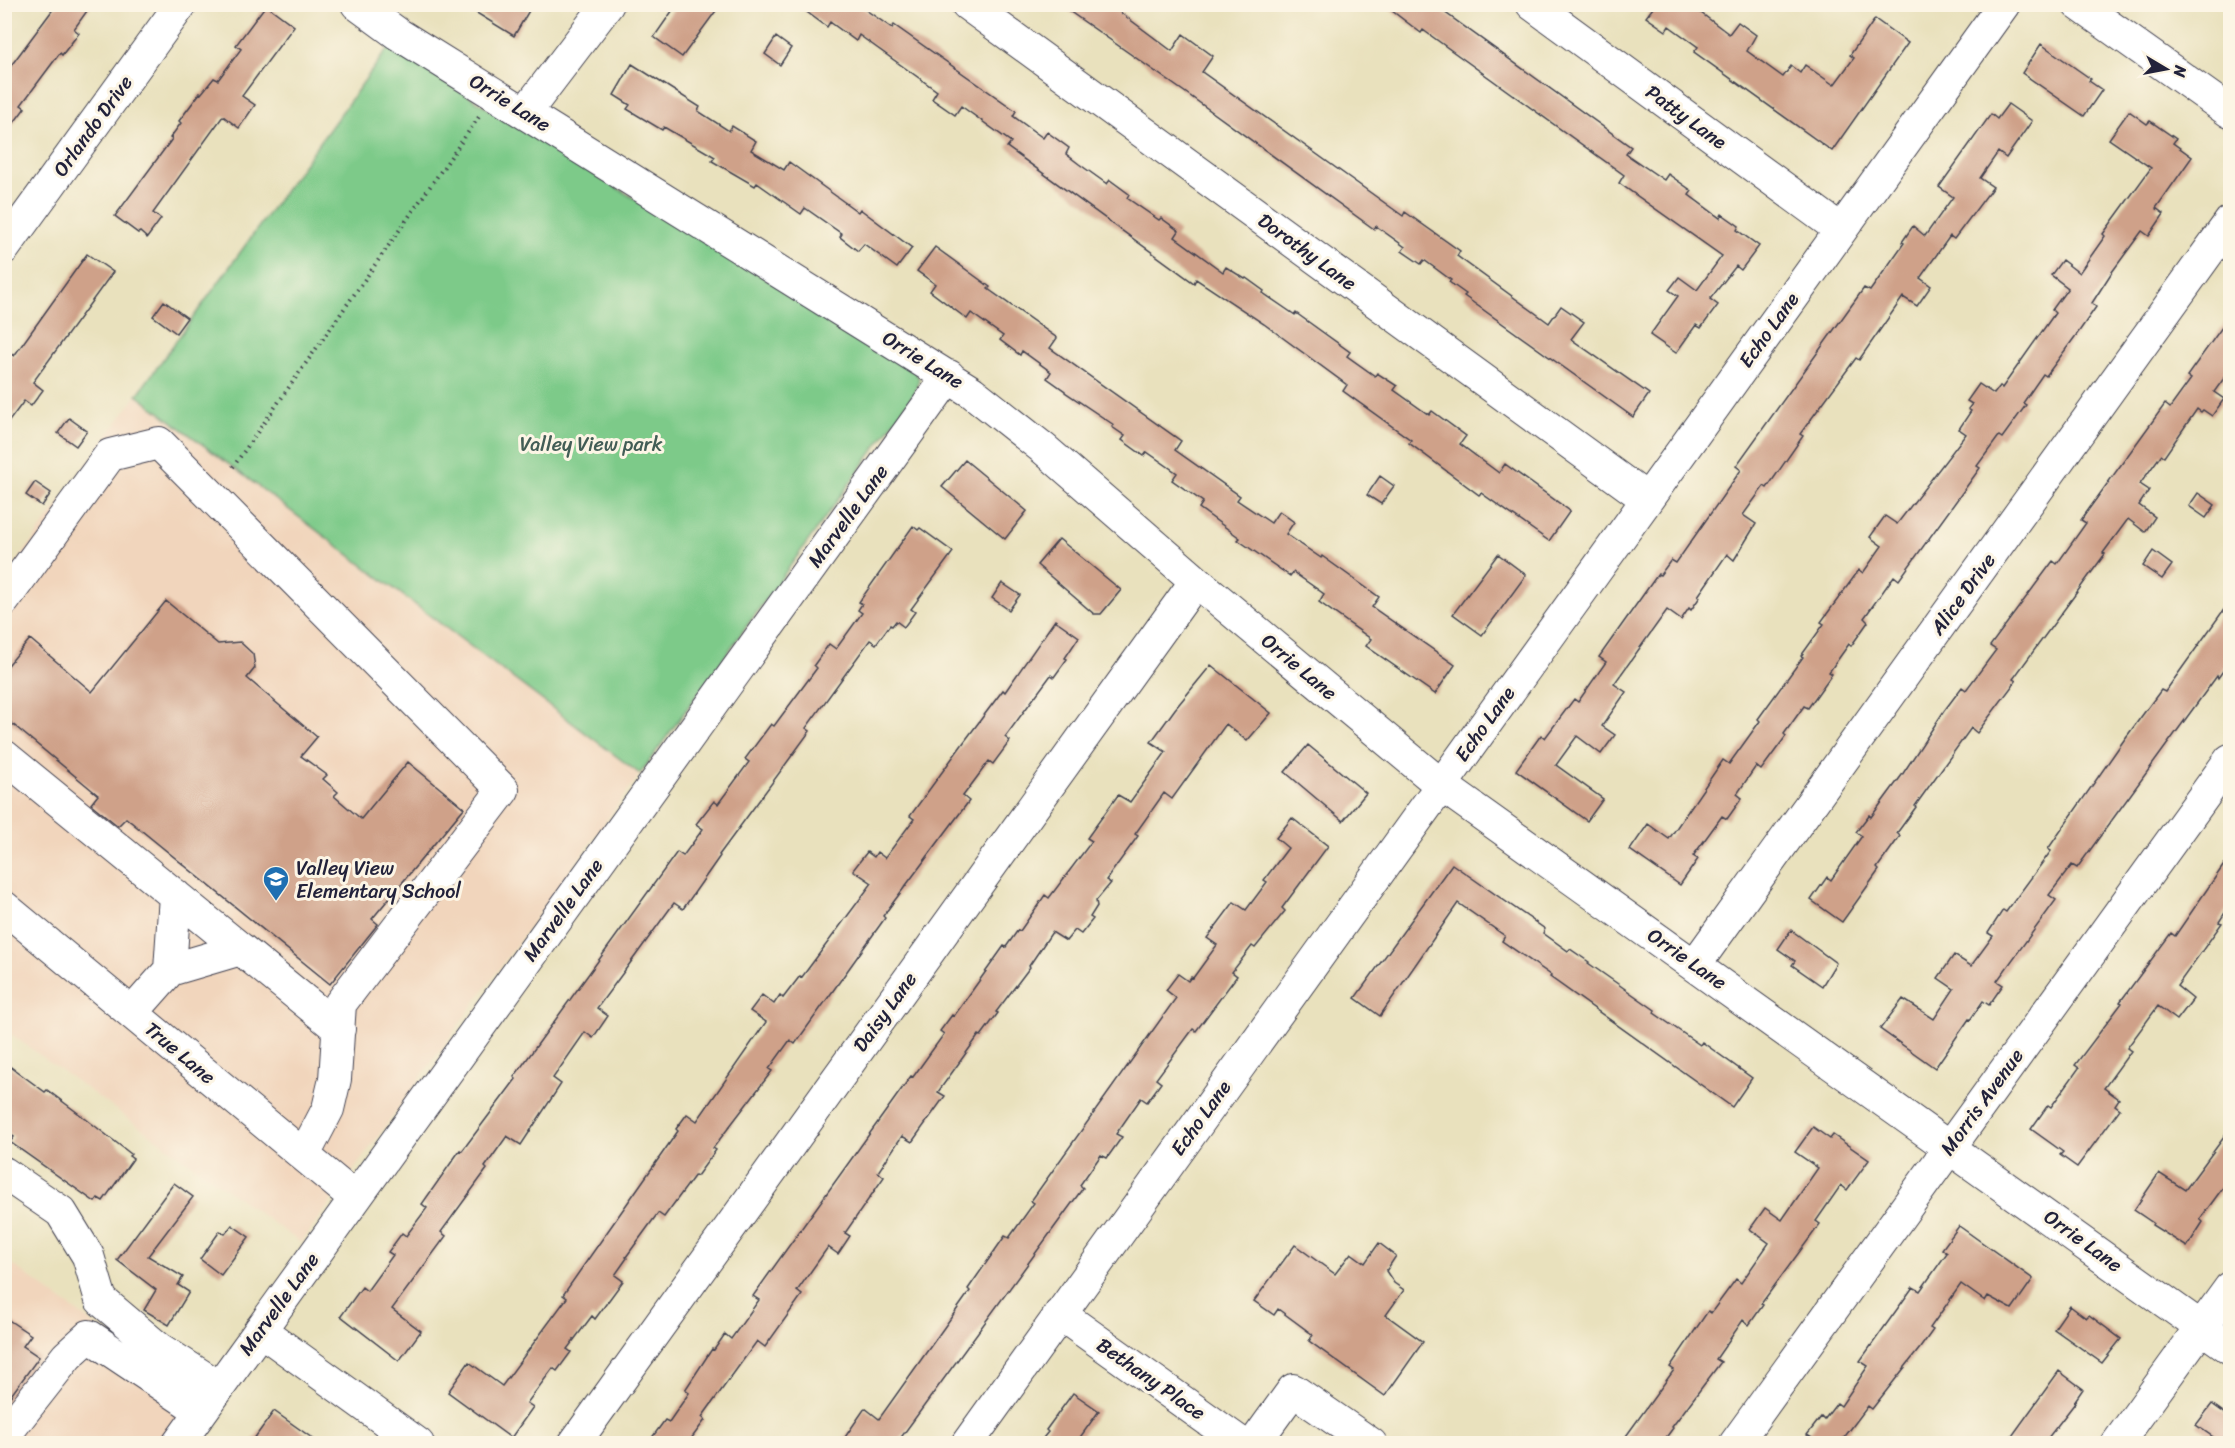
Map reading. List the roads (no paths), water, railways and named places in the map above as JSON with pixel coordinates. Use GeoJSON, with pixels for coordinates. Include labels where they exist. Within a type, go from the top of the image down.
{"type":"FeatureCollection","features":[{"type":"Feature","properties":{"kind":"street","name":"Orlando Drive"},"geometry":{"type":"LineString","coordinates":[[4,248],[181,4]]}},
{"type":"Feature","properties":{"kind":"street","name":"Orrie Lane"},"geometry":{"type":"LineString","coordinates":[[357,4],[398,34],[972,392],[1044,449],[1196,581],[1441,785],[2230,1348]]}},
{"type":"Feature","properties":{"kind":"street"},"geometry":{"type":"LineString","coordinates":[[525,113],[608,4]]}},
{"type":"Feature","properties":{"kind":"street","name":"Dorothy Lane"},"geometry":{"type":"LineString","coordinates":[[968,4],[1647,499]]}},
{"type":"Feature","properties":{"kind":"street","name":"Patty Lane"},"geometry":{"type":"LineString","coordinates":[[1532,4],[1841,230]]}},
{"type":"Feature","properties":{"kind":"street","name":"Echo Lane"},"geometry":{"type":"LineString","coordinates":[[967,1443],[2004,4]]}},
{"type":"Feature","properties":{"kind":"street"},"geometry":{"type":"LineString","coordinates":[[2078,4],[2230,112]]}},
{"type":"Feature","properties":{"kind":"street","name":"Alice Drive"},"geometry":{"type":"LineString","coordinates":[[1695,965],[2230,222]]}},
{"type":"Feature","properties":{"kind":"street","name":"Marvelle Lane"},"geometry":{"type":"LineString","coordinates":[[177,1443],[949,376]]}},
{"type":"Feature","properties":{"kind":"street"},"geometry":{"type":"LineString","coordinates":[[4,600],[110,455],[159,443],[502,790],[340,1005],[335,1079],[328,1109],[304,1155]]}},
{"type":"Feature","properties":{"kind":"street","name":"Daisy Lane"},"geometry":{"type":"LineString","coordinates":[[574,1443],[1196,581]]}},
{"type":"Feature","properties":{"kind":"street"},"geometry":{"type":"LineString","coordinates":[[4,756],[339,1029]]}},
{"type":"Feature","properties":{"kind":"street","name":"Morris Avenue"},"geometry":{"type":"LineString","coordinates":[[1735,1443],[2230,760]]}},
{"type":"Feature","properties":{"kind":"street"},"geometry":{"type":"LineString","coordinates":[[170,970],[175,895]]}},
{"type":"Feature","properties":{"kind":"street","name":"True Lane"},"geometry":{"type":"LineString","coordinates":[[4,907],[355,1198]]}},
{"type":"Feature","properties":{"kind":"street"},"geometry":{"type":"LineString","coordinates":[[132,1013],[170,970],[241,949]]}},
{"type":"Feature","properties":{"kind":"street"},"geometry":{"type":"LineString","coordinates":[[4,1173],[61,1212],[88,1256],[101,1300],[158,1348],[210,1399]]}},
{"type":"Feature","properties":{"kind":"street"},"geometry":{"type":"LineString","coordinates":[[2117,1443],[2230,1288]]}},
{"type":"Feature","properties":{"kind":"street","name":"Bethany Place"},"geometry":{"type":"LineString","coordinates":[[1060,1314],[1242,1443]]}},
{"type":"Feature","properties":{"kind":"street"},"geometry":{"type":"LineString","coordinates":[[260,1330],[418,1443]]}},
{"type":"Feature","properties":{"kind":"street"},"geometry":{"type":"LineString","coordinates":[[4,1436],[67,1356],[89,1336],[210,1399]]}},
{"type":"Feature","properties":{"kind":"street"},"geometry":{"type":"LineString","coordinates":[[1254,1443],[1293,1390],[1371,1443]]}},
{"type":"Feature","properties":{"kind":"place","name":"Valley View Elementary School"},"geometry":{"type":"Point","coordinates":[276,902]}},
{"type":"Feature","properties":{"kind":"park label","name":"Valley View park"},"geometry":{"type":"Point","coordinates":[591,444]}}]}
